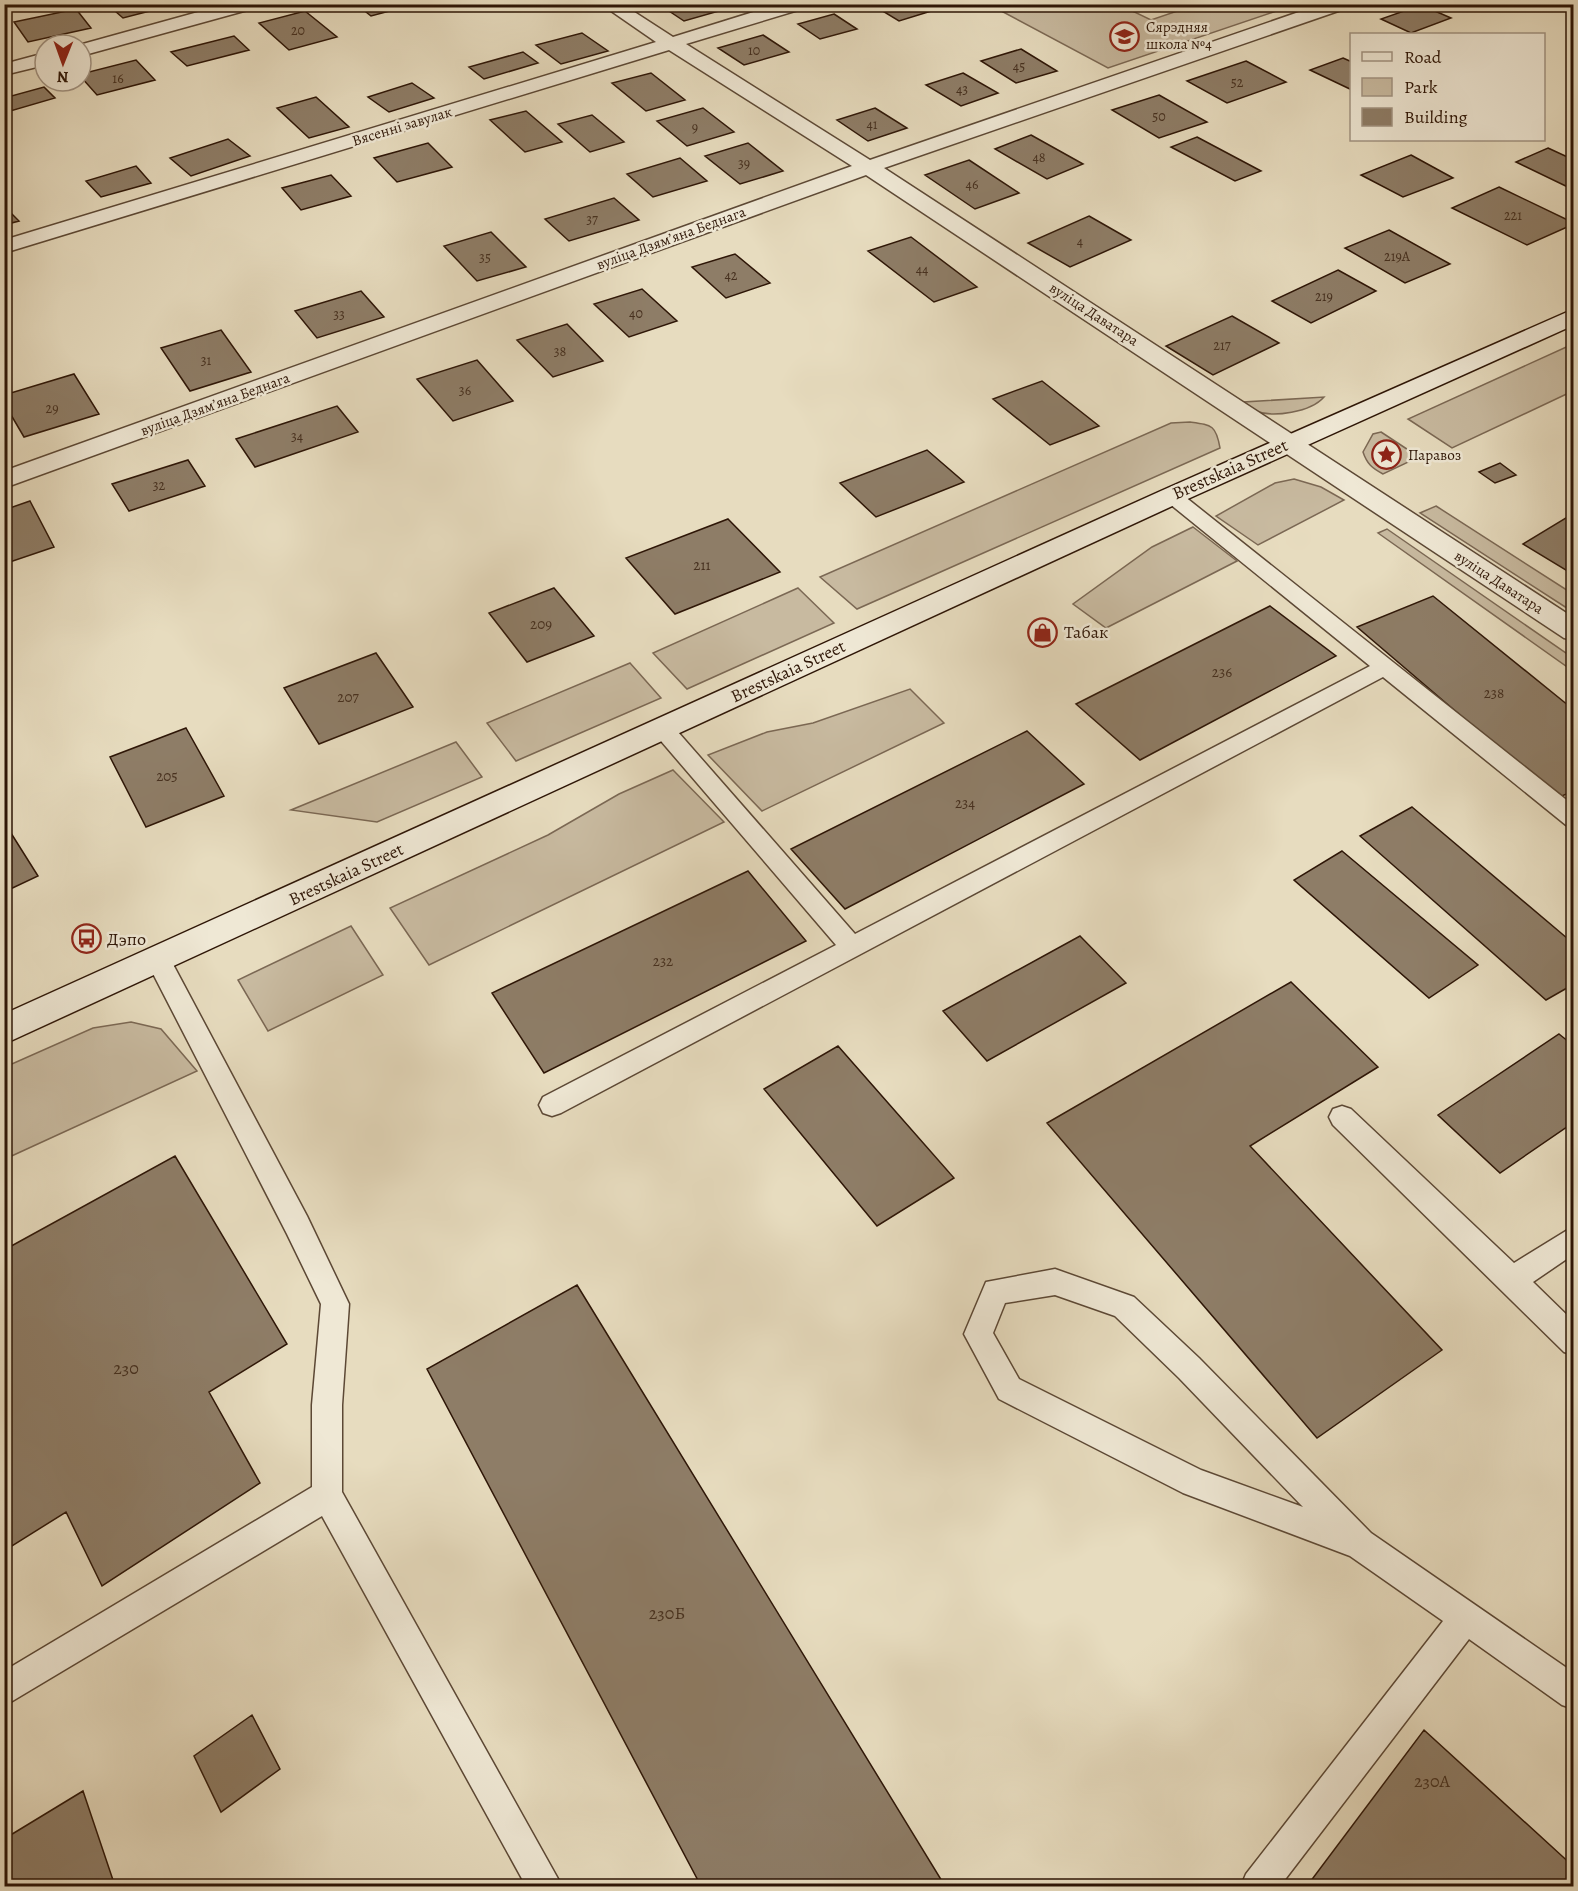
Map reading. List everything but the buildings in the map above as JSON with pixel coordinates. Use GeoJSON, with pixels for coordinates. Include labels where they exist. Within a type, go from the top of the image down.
{"type":"FeatureCollection","features":[{"type":"Feature","properties":{"kind":"street"},"geometry":{"type":"LineString","coordinates":[[93,47],[249,4]]}},
{"type":"Feature","properties":{"kind":"street","name":"вуліца Даватара"},"geometry":{"type":"LineString","coordinates":[[609,4],[868,167],[1290,442],[1574,631]]}},
{"type":"Feature","properties":{"kind":"street","name":"Вясенні завулак"},"geometry":{"type":"LineString","coordinates":[[4,247],[799,4]]}},
{"type":"Feature","properties":{"kind":"street","name":"вуліца Дзямʼяна Беднага"},"geometry":{"type":"LineString","coordinates":[[4,480],[868,167],[1341,4]]}},
{"type":"Feature","properties":{"kind":"street"},"geometry":{"type":"LineString","coordinates":[[4,70],[33,62]]}},
{"type":"Feature","properties":{"kind":"street","name":"Brestskaia Street"},"geometry":{"type":"LineString","coordinates":[[4,1030],[1290,442],[1574,316]]}},
{"type":"Feature","properties":{"kind":"lane"},"geometry":{"type":"LineString","coordinates":[[1172,496],[1574,819]]}},
{"type":"Feature","properties":{"kind":"lane"},"geometry":{"type":"LineString","coordinates":[[552,1105],[1385,667]]}},
{"type":"Feature","properties":{"kind":"lane"},"geometry":{"type":"LineString","coordinates":[[663,729],[852,947]]}},
{"type":"Feature","properties":{"kind":"lane"},"geometry":{"type":"LineString","coordinates":[[158,960],[292,1214],[335,1304],[327,1406],[327,1495],[546,1887]]}},
{"type":"Feature","properties":{"kind":"lane"},"geometry":{"type":"LineString","coordinates":[[1342,1117],[1574,1342]]}},
{"type":"Feature","properties":{"kind":"lane"},"geometry":{"type":"LineString","coordinates":[[1512,1280],[1574,1238]]}},
{"type":"Feature","properties":{"kind":"lane"},"geometry":{"type":"LineString","coordinates":[[1360,1544],[1194,1482],[1009,1389],[978,1334],[996,1291],[1055,1282],[1124,1306],[1189,1368],[1360,1544],[1574,1694]]}},
{"type":"Feature","properties":{"kind":"lane"},"geometry":{"type":"LineString","coordinates":[[4,1690],[327,1495]]}},
{"type":"Feature","properties":{"kind":"lane"},"geometry":{"type":"LineString","coordinates":[[1258,1887],[1466,1618]]}},
{"type":"Feature","properties":{"kind":"green space","name":"Сярэдняя школа №4"},"geometry":{"type":"Polygon","coordinates":[[[990,5],[1120,5],[1151,20],[1195,5],[1294,5],[1108,68],[990,5]]]}},
{"type":"Feature","properties":{"kind":"green space"},"geometry":{"type":"Polygon","coordinates":[[[1573,344],[1573,391],[1452,448],[1408,419],[1573,344]]]}},
{"type":"Feature","properties":{"kind":"green space"},"geometry":{"type":"Polygon","coordinates":[[[1324,397],[1301,410],[1282,414],[1256,411],[1244,402],[1324,397]]]}},
{"type":"Feature","properties":{"kind":"green space"},"geometry":{"type":"Polygon","coordinates":[[[1190,422],[1208,425],[1215,430],[1220,448],[857,609],[820,577],[1171,423],[1190,422]]]}},
{"type":"Feature","properties":{"kind":"green space"},"geometry":{"type":"Polygon","coordinates":[[[1381,432],[1419,457],[1383,474],[1376,470],[1368,463],[1363,452],[1373,434],[1381,432]]]}},
{"type":"Feature","properties":{"kind":"green space"},"geometry":{"type":"Polygon","coordinates":[[[1294,479],[1321,487],[1344,500],[1258,545],[1216,516],[1275,483],[1294,479]]]}},
{"type":"Feature","properties":{"kind":"green space"},"geometry":{"type":"Polygon","coordinates":[[[1436,506],[1573,594],[1573,612],[1420,513],[1436,506]]]}},
{"type":"Feature","properties":{"kind":"green space"},"geometry":{"type":"Polygon","coordinates":[[[1193,527],[1237,561],[1106,628],[1073,604],[1152,547],[1193,527]]]}},
{"type":"Feature","properties":{"kind":"green space"},"geometry":{"type":"Polygon","coordinates":[[[1387,529],[1573,658],[1573,671],[1378,533],[1387,529]]]}},
{"type":"Feature","properties":{"kind":"green space"},"geometry":{"type":"Polygon","coordinates":[[[798,588],[834,623],[687,689],[653,653],[798,588]]]}},
{"type":"Feature","properties":{"kind":"green space"},"geometry":{"type":"Polygon","coordinates":[[[630,663],[661,698],[516,761],[487,723],[630,663]]]}},
{"type":"Feature","properties":{"kind":"green space"},"geometry":{"type":"Polygon","coordinates":[[[910,689],[944,723],[762,811],[708,755],[767,732],[813,723],[910,689]]]}},
{"type":"Feature","properties":{"kind":"green space"},"geometry":{"type":"Polygon","coordinates":[[[456,742],[482,777],[377,822],[291,810],[456,742]]]}},
{"type":"Feature","properties":{"kind":"green space"},"geometry":{"type":"Polygon","coordinates":[[[673,770],[724,822],[429,965],[390,908],[548,835],[619,794],[673,770]]]}},
{"type":"Feature","properties":{"kind":"green space"},"geometry":{"type":"Polygon","coordinates":[[[351,926],[383,975],[268,1031],[238,980],[351,926]]]}},
{"type":"Feature","properties":{"kind":"green space"},"geometry":{"type":"Polygon","coordinates":[[[131,1022],[161,1029],[197,1071],[5,1159],[5,1067],[93,1028],[131,1022]]]}},
{"type":"Feature","properties":{"kind":"place","name":"Сярэдняя школа №4"},"geometry":{"type":"Point","coordinates":[1125,36]}},
{"type":"Feature","properties":{"kind":"place","name":"Паравоз"},"geometry":{"type":"Point","coordinates":[1387,455]}},
{"type":"Feature","properties":{"kind":"place","name":"Табак"},"geometry":{"type":"Point","coordinates":[1043,632]}},
{"type":"Feature","properties":{"kind":"place","name":"Дэпо"},"geometry":{"type":"Point","coordinates":[86,939]}}]}
